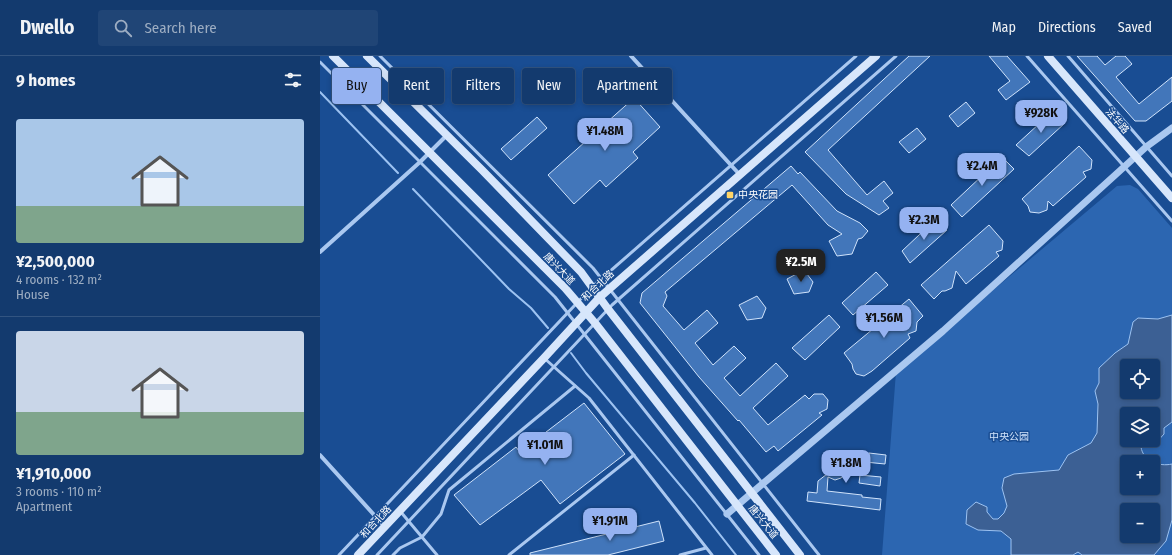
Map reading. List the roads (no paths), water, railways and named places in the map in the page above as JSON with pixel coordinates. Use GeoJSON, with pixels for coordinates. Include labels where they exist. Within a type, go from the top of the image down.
{"type":"FeatureCollection","features":[{"type":"Feature","properties":{"kind":"main road","name":"唐兴大道"},"geometry":{"type":"LineString","coordinates":[[333,56],[565,288],[776,555]]}},
{"type":"Feature","properties":{"kind":"main road","name":"唐兴大道"},"geometry":{"type":"LineString","coordinates":[[367,56],[482,170],[581,272],[608,309],[800,555]]}},
{"type":"Feature","properties":{"kind":"main road","name":"和合北路"},"geometry":{"type":"LineString","coordinates":[[358,555],[609,288],[740,176],[876,56]]}},
{"type":"Feature","properties":{"kind":"main road","name":"法华路"},"geometry":{"type":"LineString","coordinates":[[1048,56],[1172,198]]}},
{"type":"Feature","properties":{"kind":"street"},"geometry":{"type":"LineString","coordinates":[[631,56],[740,176]]}},
{"type":"Feature","properties":{"kind":"street"},"geometry":{"type":"LineString","coordinates":[[726,514],[752,494],[943,331],[1146,147],[1172,128]]}},
{"type":"Feature","properties":{"kind":"street"},"geometry":{"type":"LineString","coordinates":[[320,252],[420,162],[447,135]]}},
{"type":"Feature","properties":{"kind":"street"},"geometry":{"type":"LineString","coordinates":[[320,455],[385,527]]}},
{"type":"Feature","properties":{"kind":"lane"},"geometry":{"type":"LineString","coordinates":[[380,56],[593,268],[818,555]]}},
{"type":"Feature","properties":{"kind":"lane"},"geometry":{"type":"LineString","coordinates":[[339,555],[567,312],[601,278],[856,56]]}},
{"type":"Feature","properties":{"kind":"lane"},"geometry":{"type":"LineString","coordinates":[[377,555],[618,299],[896,56]]}},
{"type":"Feature","properties":{"kind":"lane"},"geometry":{"type":"LineString","coordinates":[[1027,56],[1172,221]]}},
{"type":"Feature","properties":{"kind":"lane"},"geometry":{"type":"LineString","coordinates":[[1068,56],[1172,176]]}},
{"type":"Feature","properties":{"kind":"lane"},"geometry":{"type":"LineString","coordinates":[[320,62],[555,297],[759,555]]}},
{"type":"Feature","properties":{"kind":"lane"},"geometry":{"type":"LineString","coordinates":[[544,358],[589,398],[712,555]]}},
{"type":"Feature","properties":{"kind":"lane"},"geometry":{"type":"LineString","coordinates":[[393,555],[400,548],[422,537],[441,514],[449,490],[575,386]]}},
{"type":"Feature","properties":{"kind":"lane"},"geometry":{"type":"LineString","coordinates":[[509,555],[634,455]]}},
{"type":"Feature","properties":{"kind":"lane"},"geometry":{"type":"LineString","coordinates":[[400,511],[437,555]]}},
{"type":"Feature","properties":{"kind":"lane"},"geometry":{"type":"LineString","coordinates":[[680,555],[706,548]]}},
{"type":"Feature","properties":{"kind":"waterway"},"geometry":{"type":"LineString","coordinates":[[320,92],[398,173]]}},
{"type":"Feature","properties":{"kind":"waterway"},"geometry":{"type":"LineString","coordinates":[[413,189],[509,289],[531,308],[548,328]]}},
{"type":"Feature","properties":{"kind":"waterway"},"geometry":{"type":"LineString","coordinates":[[571,353],[736,555]]}},
{"type":"Feature","properties":{"kind":"place","name":"中央花园"},"geometry":{"type":"Point","coordinates":[730,195]}},
{"type":"Feature","properties":{"kind":"park label","name":"中央公园"},"geometry":{"type":"Point","coordinates":[1009,437]}}]}
